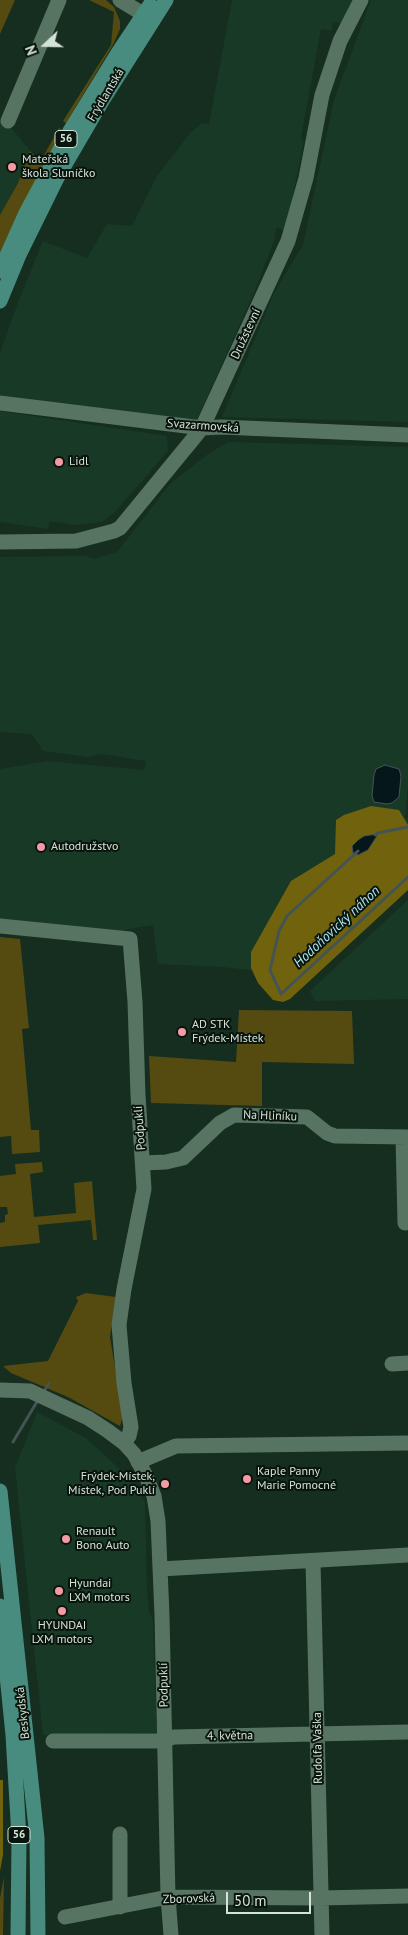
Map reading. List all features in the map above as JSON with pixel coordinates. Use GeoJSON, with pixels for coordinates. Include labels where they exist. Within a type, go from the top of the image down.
{"type":"FeatureCollection","features":[{"type":"Feature","properties":{"kind":"main road","name":"Frýdlantská"},"geometry":{"type":"LineString","coordinates":[[0,301],[19,255],[62,170],[148,17],[153,0]]}},
{"type":"Feature","properties":{"kind":"main road","name":"Frýdlantská"},"geometry":{"type":"LineString","coordinates":[[0,271],[47,172],[97,86],[148,17],[166,0]]}},
{"type":"Feature","properties":{"kind":"main road","name":"Beskydská"},"geometry":{"type":"LineString","coordinates":[[0,1491],[37,1838],[38,1935]]}},
{"type":"Feature","properties":{"kind":"main road","name":"Beskydská"},"geometry":{"type":"LineString","coordinates":[[0,1606],[13,1735],[19,1837],[18,1935]]}},
{"type":"Feature","properties":{"kind":"street"},"geometry":{"type":"LineString","coordinates":[[8,121],[59,0]]}},
{"type":"Feature","properties":{"kind":"street"},"geometry":{"type":"LineString","coordinates":[[120,0],[148,17]]}},
{"type":"Feature","properties":{"kind":"street","name":"Družstevní"},"geometry":{"type":"LineString","coordinates":[[0,542],[76,541],[120,528],[202,428],[288,241],[306,178],[322,95],[340,41],[361,0]]}},
{"type":"Feature","properties":{"kind":"street","name":"Svazarmovská"},"geometry":{"type":"LineString","coordinates":[[0,403],[202,428],[221,427],[408,435]]}},
{"type":"Feature","properties":{"kind":"street","name":"Podpuklí"},"geometry":{"type":"LineString","coordinates":[[0,926],[130,939],[144,1189],[124,1289],[119,1326],[124,1383],[131,1427],[129,1436],[124,1443]]}},
{"type":"Feature","properties":{"kind":"street","name":"Na Hliníku"},"geometry":{"type":"LineString","coordinates":[[143,1163],[166,1162],[184,1158],[220,1123],[234,1115],[307,1117],[327,1134],[335,1136],[406,1137]]}},
{"type":"Feature","properties":{"kind":"street"},"geometry":{"type":"LineString","coordinates":[[401,1223],[406,1137]]}},
{"type":"Feature","properties":{"kind":"street"},"geometry":{"type":"LineString","coordinates":[[392,1364],[408,1363]]}},
{"type":"Feature","properties":{"kind":"street","name":"Podpuklí"},"geometry":{"type":"LineString","coordinates":[[0,1390],[30,1391],[88,1418],[124,1443],[138,1462],[151,1487],[156,1510],[160,1569],[168,1897],[171,1935]]}},
{"type":"Feature","properties":{"kind":"street"},"geometry":{"type":"LineString","coordinates":[[138,1462],[176,1446],[408,1443]]}},
{"type":"Feature","properties":{"kind":"street"},"geometry":{"type":"LineString","coordinates":[[160,1569],[408,1555]]}},
{"type":"Feature","properties":{"kind":"street","name":"Rudolfa Vaška"},"geometry":{"type":"LineString","coordinates":[[313,1561],[322,1935]]}},
{"type":"Feature","properties":{"kind":"street","name":"4. května"},"geometry":{"type":"LineString","coordinates":[[53,1741],[408,1732]]}},
{"type":"Feature","properties":{"kind":"street"},"geometry":{"type":"LineString","coordinates":[[120,1834],[120,1907]]}},
{"type":"Feature","properties":{"kind":"street","name":"Zborovská"},"geometry":{"type":"LineString","coordinates":[[65,1917],[168,1897],[320,1898],[408,1896]]}},
{"type":"Feature","properties":{"kind":"shaded area"},"geometry":{"type":"Polygon","coordinates":[[[0,0],[15,0],[0,34],[0,0]]]}},
{"type":"Feature","properties":{"kind":"shaded area"},"geometry":{"type":"Polygon","coordinates":[[[89,0],[106,0],[114,7],[120,21],[120,29],[114,43],[66,123],[63,121],[111,45],[114,12],[89,0]]]}},
{"type":"Feature","properties":{"kind":"shaded area"},"geometry":{"type":"Polygon","coordinates":[[[232,0],[356,0],[343,24],[333,22],[331,31],[321,29],[302,132],[301,139],[304,140],[286,230],[276,228],[275,238],[256,288],[197,420],[84,408],[0,395],[0,353],[43,241],[87,258],[107,224],[132,226],[157,176],[191,132],[202,123],[209,124],[232,0]]]}},
{"type":"Feature","properties":{"kind":"shaded area"},"geometry":{"type":"Polygon","coordinates":[[[371,0],[408,0],[408,422],[222,417],[275,291],[303,245],[334,100],[371,0]]]}},
{"type":"Feature","properties":{"kind":"shaded area","name":"Mateřská škola Sluníčko"},"geometry":{"type":"Polygon","coordinates":[[[0,121],[9,125],[30,151],[18,183],[0,215],[0,121]]]}},
{"type":"Feature","properties":{"kind":"shaded area"},"geometry":{"type":"Polygon","coordinates":[[[59,128],[62,130],[0,255],[0,215],[18,183],[30,151],[37,158],[43,157],[59,128]]]}},
{"type":"Feature","properties":{"kind":"shaded area"},"geometry":{"type":"Polygon","coordinates":[[[0,411],[167,436],[168,451],[115,512],[102,522],[76,525],[49,521],[48,529],[0,522],[0,411]]]}},
{"type":"Feature","properties":{"kind":"shaded area"},"geometry":{"type":"Polygon","coordinates":[[[228,442],[408,447],[408,787],[405,818],[408,818],[408,867],[267,972],[223,967],[158,964],[153,925],[117,931],[0,919],[0,769],[47,761],[144,770],[146,761],[101,754],[88,757],[43,751],[32,734],[0,732],[0,557],[85,556],[94,559],[117,552],[170,484],[208,454],[228,442]]]}},
{"type":"Feature","properties":{"kind":"shaded area"},"geometry":{"type":"Polygon","coordinates":[[[385,765],[399,769],[401,776],[399,797],[392,803],[387,804],[374,802],[372,796],[376,769],[385,765]]]}},
{"type":"Feature","properties":{"kind":"shaded area"},"geometry":{"type":"Polygon","coordinates":[[[371,806],[399,810],[408,825],[408,890],[290,999],[283,1002],[273,1000],[258,983],[251,968],[251,952],[291,881],[335,854],[336,820],[344,815],[371,806]]]}},
{"type":"Feature","properties":{"kind":"shaded area"},"geometry":{"type":"Polygon","coordinates":[[[377,834],[368,850],[358,855],[353,853],[352,846],[358,840],[364,836],[377,834]]]}},
{"type":"Feature","properties":{"kind":"shaded area"},"geometry":{"type":"Polygon","coordinates":[[[408,900],[408,999],[315,1001],[310,991],[408,900]]]}},
{"type":"Feature","properties":{"kind":"shaded area"},"geometry":{"type":"Polygon","coordinates":[[[0,937],[20,939],[29,1028],[22,1029],[31,1130],[39,1130],[40,1152],[12,1154],[11,1136],[0,1137],[0,937]]]}},
{"type":"Feature","properties":{"kind":"shaded area"},"geometry":{"type":"Polygon","coordinates":[[[239,1010],[352,1011],[354,1064],[262,1062],[262,1106],[151,1103],[149,1056],[236,1062],[239,1010]]]}},
{"type":"Feature","properties":{"kind":"shaded area"},"geometry":{"type":"Polygon","coordinates":[[[42,1162],[43,1172],[30,1174],[34,1217],[76,1213],[74,1183],[92,1181],[97,1240],[93,1240],[91,1220],[38,1225],[40,1243],[0,1247],[0,1223],[5,1222],[5,1215],[8,1214],[7,1207],[0,1207],[0,1176],[16,1174],[15,1164],[42,1162]]]}},
{"type":"Feature","properties":{"kind":"shaded area"},"geometry":{"type":"Polygon","coordinates":[[[86,1293],[116,1297],[110,1337],[123,1416],[120,1426],[68,1397],[11,1373],[3,1366],[48,1361],[78,1301],[76,1297],[86,1293]]]}},
{"type":"Feature","properties":{"kind":"shaded area"},"geometry":{"type":"Polygon","coordinates":[[[37,1412],[86,1438],[122,1471],[145,1502],[147,1590],[149,1611],[153,1621],[157,1733],[43,1735],[15,1468],[37,1412]]]}},
{"type":"Feature","properties":{"kind":"shaded area"},"geometry":{"type":"Polygon","coordinates":[[[0,1780],[3,1780],[3,1855],[0,1871],[0,1780]]]}},
{"type":"Feature","properties":{"kind":"shaded area"},"geometry":{"type":"Polygon","coordinates":[[[4,1877],[3,1935],[0,1935],[0,1898],[4,1877]]]}},
{"type":"Feature","properties":{"kind":"waterway"},"geometry":{"type":"LineString","coordinates":[[375,835],[408,827]]}},
{"type":"Feature","properties":{"kind":"waterway","name":"Hodoňovický náhon"},"geometry":{"type":"LineString","coordinates":[[358,851],[287,916],[279,931],[270,970],[281,994],[408,877]]}},
{"type":"Feature","properties":{"kind":"waterway","name":"Hodoňovický náhon"},"geometry":{"type":"LineString","coordinates":[[43,1393],[49,1383]]}},
{"type":"Feature","properties":{"kind":"waterway","name":"Hodoňovický náhon"},"geometry":{"type":"LineString","coordinates":[[13,1442],[38,1400]]}},
{"type":"Feature","properties":{"kind":"place","name":"Mateřská škola Sluníčko"},"geometry":{"type":"Point","coordinates":[12,167]}},
{"type":"Feature","properties":{"kind":"place","name":"Lidl"},"geometry":{"type":"Point","coordinates":[59,462]}},
{"type":"Feature","properties":{"kind":"place","name":"Autodružstvo"},"geometry":{"type":"Point","coordinates":[41,847]}},
{"type":"Feature","properties":{"kind":"place","name":"AD STK Frýdek-Místek"},"geometry":{"type":"Point","coordinates":[182,1032]}},
{"type":"Feature","properties":{"kind":"place","name":"Kaple Panny Marie Pomocné"},"geometry":{"type":"Point","coordinates":[247,1479]}},
{"type":"Feature","properties":{"kind":"place","name":"Frýdek-Místek, Místek, Pod Puklí"},"geometry":{"type":"Point","coordinates":[165,1484]}},
{"type":"Feature","properties":{"kind":"place","name":"Renault Bono Auto"},"geometry":{"type":"Point","coordinates":[66,1539]}},
{"type":"Feature","properties":{"kind":"place","name":"Hyundai LXM motors"},"geometry":{"type":"Point","coordinates":[59,1591]}},
{"type":"Feature","properties":{"kind":"place","name":"HYUNDAI LXM motors"},"geometry":{"type":"Point","coordinates":[62,1611]}}]}
